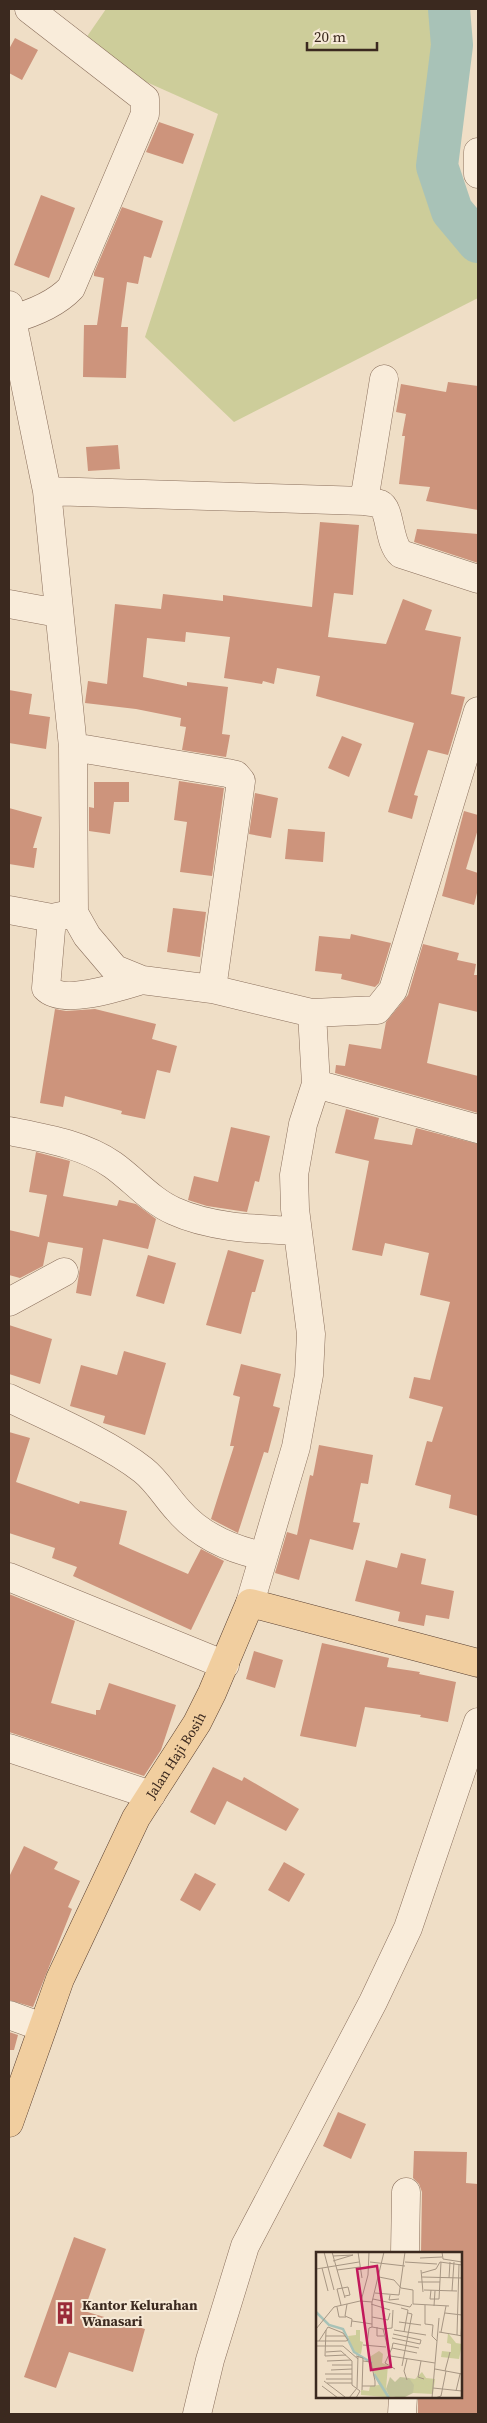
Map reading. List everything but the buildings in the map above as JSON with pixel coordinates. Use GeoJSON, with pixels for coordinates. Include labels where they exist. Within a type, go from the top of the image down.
{"type":"FeatureCollection","features":[{"type":"Feature","properties":{"kind":"main road"},"geometry":{"type":"LineString","coordinates":[[250,1603],[478,1663]]}},
{"type":"Feature","properties":{"kind":"main road","name":"Jalan Haji Bosih"},"geometry":{"type":"LineString","coordinates":[[9,2123],[60,1979],[132,1826],[197,1723],[225,1665],[250,1603]]}},
{"type":"Feature","properties":{"kind":"street"},"geometry":{"type":"LineString","coordinates":[[29,9],[145,99],[145,114],[71,288],[62,297],[47,306],[10,315],[47,491],[73,747],[63,916],[46,988],[50,992],[63,994],[99,993],[142,980]]}},
{"type":"Feature","properties":{"kind":"street"},"geometry":{"type":"LineString","coordinates":[[478,152],[476,170],[478,174]]}},
{"type":"Feature","properties":{"kind":"street"},"geometry":{"type":"LineString","coordinates":[[364,501],[384,379]]}},
{"type":"Feature","properties":{"kind":"street"},"geometry":{"type":"LineString","coordinates":[[47,491],[364,501],[380,504],[384,509],[393,544],[401,554],[478,579]]}},
{"type":"Feature","properties":{"kind":"street"},"geometry":{"type":"LineString","coordinates":[[9,604],[58,613]]}},
{"type":"Feature","properties":{"kind":"street"},"geometry":{"type":"LineString","coordinates":[[9,910],[63,916],[86,936],[115,969],[142,980],[212,989],[312,1013],[376,1010],[393,990],[478,710]]}},
{"type":"Feature","properties":{"kind":"street"},"geometry":{"type":"LineString","coordinates":[[73,747],[227,773],[236,775],[242,781],[212,989]]}},
{"type":"Feature","properties":{"kind":"street"},"geometry":{"type":"LineString","coordinates":[[250,1603],[296,1447],[309,1375],[312,1334],[298,1230],[294,1175],[303,1124],[316,1084],[312,1013]]}},
{"type":"Feature","properties":{"kind":"street"},"geometry":{"type":"LineString","coordinates":[[316,1084],[478,1129]]}},
{"type":"Feature","properties":{"kind":"street"},"geometry":{"type":"LineString","coordinates":[[9,1131],[92,1152],[112,1164],[163,1206],[195,1219],[250,1228],[298,1230]]}},
{"type":"Feature","properties":{"kind":"street"},"geometry":{"type":"LineString","coordinates":[[9,1302],[64,1272]]}},
{"type":"Feature","properties":{"kind":"street"},"geometry":{"type":"LineString","coordinates":[[9,1398],[126,1458],[156,1482],[179,1512],[200,1530],[234,1549],[263,1556]]}},
{"type":"Feature","properties":{"kind":"street"},"geometry":{"type":"LineString","coordinates":[[9,1577],[225,1665]]}},
{"type":"Feature","properties":{"kind":"street"},"geometry":{"type":"LineString","coordinates":[[197,2414],[210,2360],[245,2246],[373,2002],[408,1928],[478,1722]]}},
{"type":"Feature","properties":{"kind":"street"},"geometry":{"type":"LineString","coordinates":[[9,1748],[151,1795]]}},
{"type":"Feature","properties":{"kind":"street"},"geometry":{"type":"LineString","coordinates":[[9,2014],[42,2026]]}},
{"type":"Feature","properties":{"kind":"street"},"geometry":{"type":"LineString","coordinates":[[405,2252],[406,2192]]}},
{"type":"Feature","properties":{"kind":"street"},"geometry":{"type":"LineString","coordinates":[[402,2414],[403,2398]]}},
{"type":"Feature","properties":{"kind":"green space"},"geometry":{"type":"Polygon","coordinates":[[[106,9],[449,9],[452,45],[437,166],[452,211],[478,241],[478,298],[234,422],[145,337],[218,114],[77,51],[106,9]]]}},
{"type":"Feature","properties":{"kind":"waterway"},"geometry":{"type":"LineString","coordinates":[[449,9],[452,45],[437,166],[452,211],[478,242]]}},
{"type":"Feature","properties":{"kind":"place","name":"Kantor Kelurahan Wanasari"},"geometry":{"type":"Point","coordinates":[65,2313]}}]}
